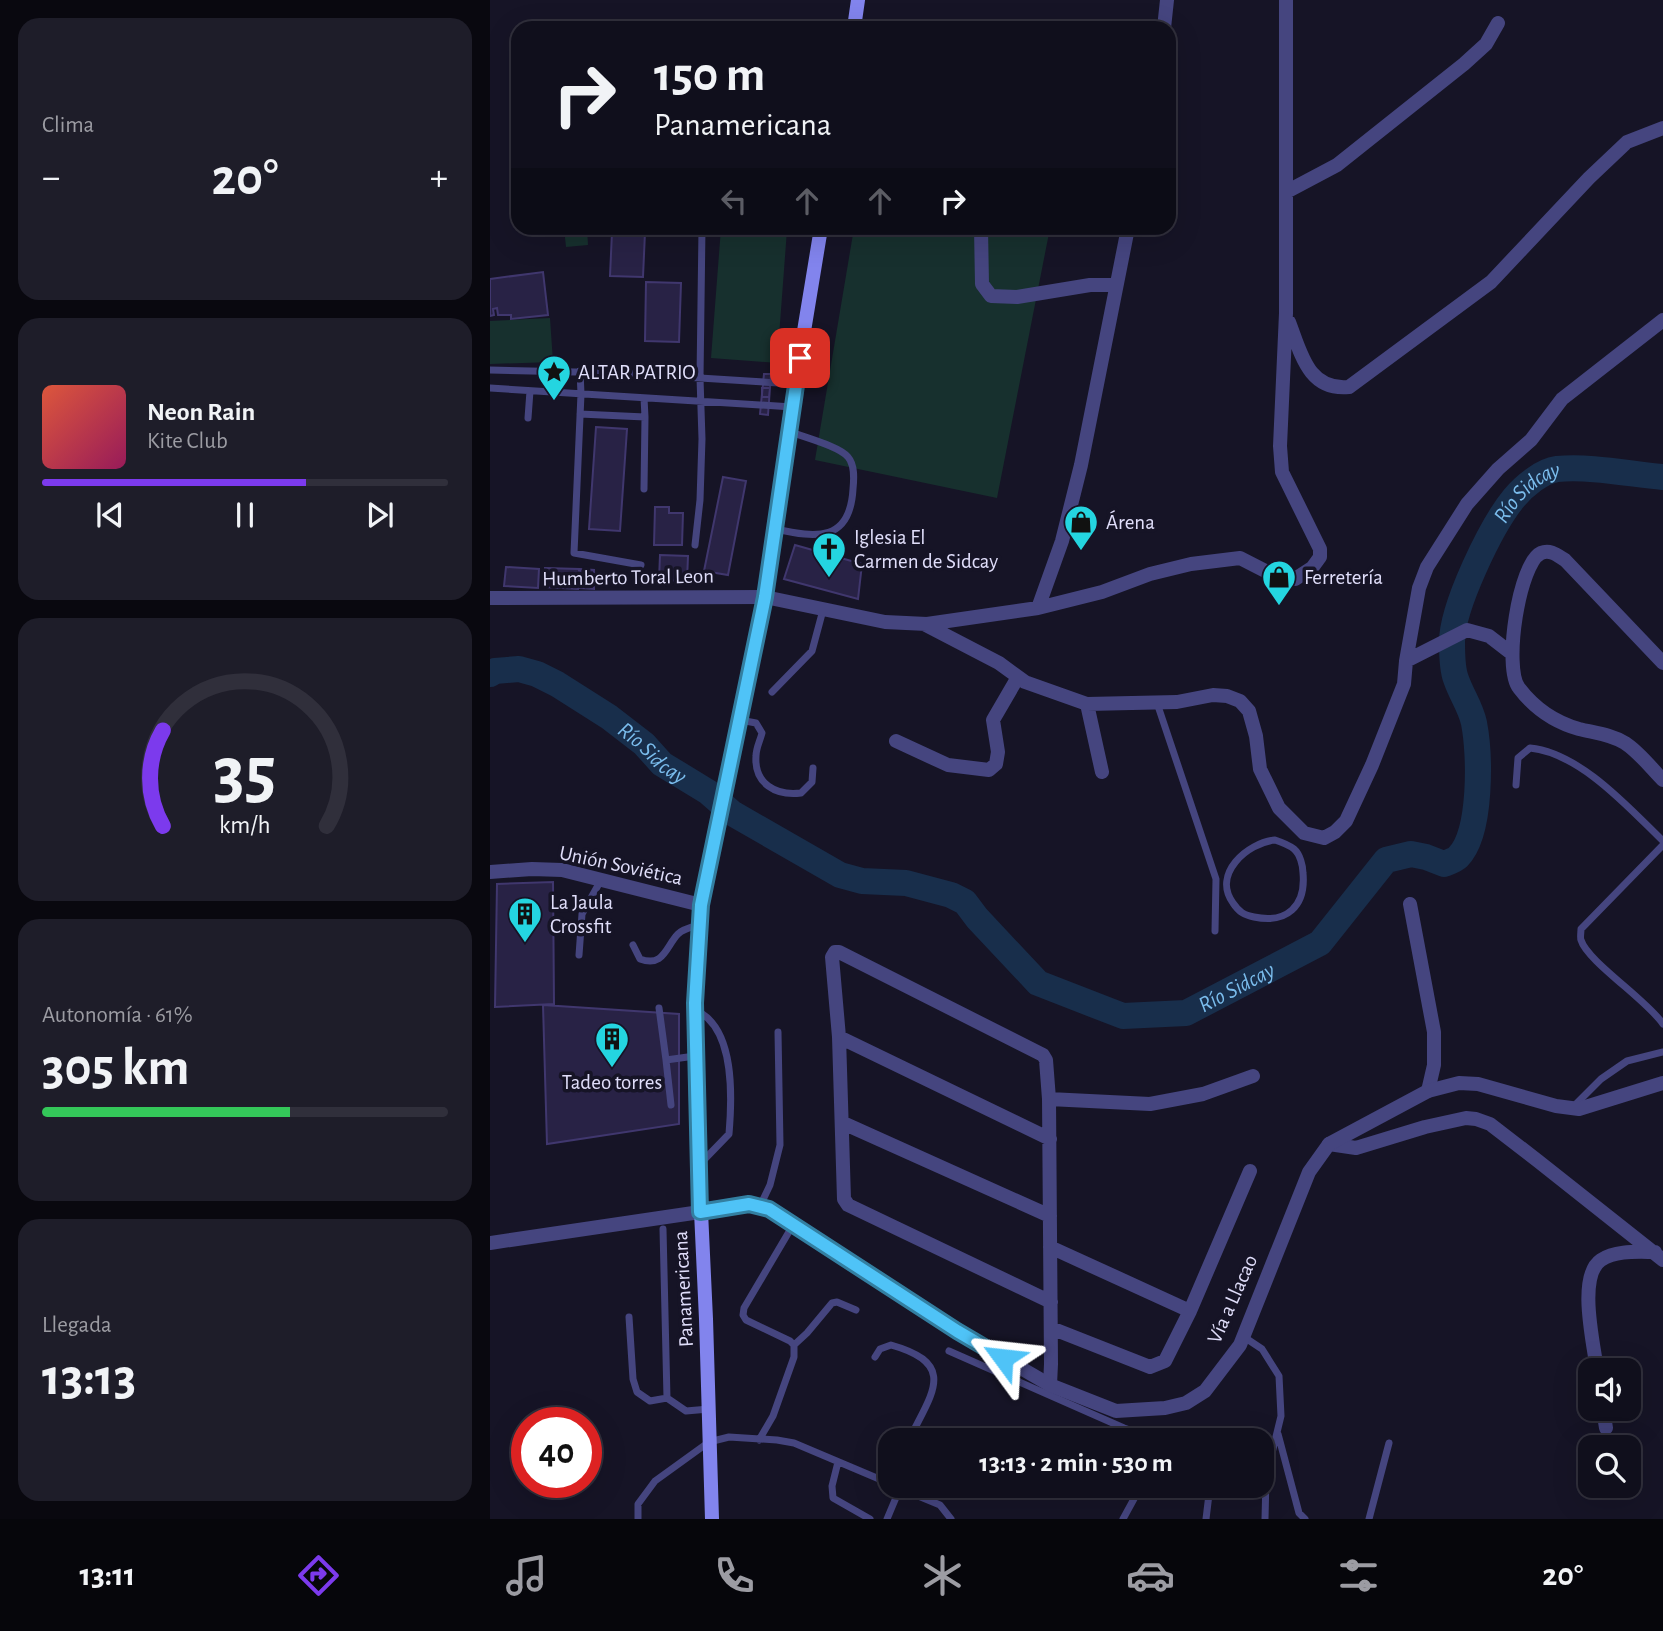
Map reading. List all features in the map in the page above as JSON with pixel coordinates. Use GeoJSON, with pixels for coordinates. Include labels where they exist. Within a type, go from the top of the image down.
{"type":"FeatureCollection","features":[{"type":"Feature","properties":{"kind":"main road"},"geometry":{"type":"LineString","coordinates":[[855,21],[858,0]]}},
{"type":"Feature","properties":{"kind":"main road","name":"Panamericana"},"geometry":{"type":"LineString","coordinates":[[712,1519],[698,1165],[695,1010],[699,925],[765,597],[795,384],[820,235]]}},
{"type":"Feature","properties":{"kind":"street"},"geometry":{"type":"LineString","coordinates":[[1165,21],[1167,0]]}},
{"type":"Feature","properties":{"kind":"street"},"geometry":{"type":"LineString","coordinates":[[924,624],[1038,608],[1102,592],[1150,574],[1191,564],[1240,558],[1262,571],[1287,580],[1295,579],[1312,568],[1320,557],[1320,549],[1282,472],[1281,459],[1288,191],[1286,0]]}},
{"type":"Feature","properties":{"kind":"street"},"geometry":{"type":"LineString","coordinates":[[1288,191],[1337,165],[1454,73],[1486,44],[1498,23]]}},
{"type":"Feature","properties":{"kind":"street"},"geometry":{"type":"LineString","coordinates":[[1286,313],[1306,367],[1324,384],[1338,388],[1349,387],[1491,282],[1589,178],[1627,142],[1663,128]]}},
{"type":"Feature","properties":{"kind":"street"},"geometry":{"type":"LineString","coordinates":[[981,235],[982,285],[991,296],[1017,297],[1090,285],[1116,285]]}},
{"type":"Feature","properties":{"kind":"street"},"geometry":{"type":"LineString","coordinates":[[1038,608],[1062,541],[1081,465],[1127,235]]}},
{"type":"Feature","properties":{"kind":"street"},"geometry":{"type":"LineString","coordinates":[[924,624],[978,652],[1025,682],[1087,704],[1177,702],[1213,695],[1240,701],[1249,711],[1261,769],[1279,808],[1304,833],[1324,838],[1346,821],[1372,765],[1404,684],[1419,588],[1427,567],[1467,504],[1498,469],[1531,440],[1562,398],[1663,320]]}},
{"type":"Feature","properties":{"kind":"street"},"geometry":{"type":"LineString","coordinates":[[1663,663],[1565,560],[1552,552],[1541,553],[1531,562],[1516,617],[1511,653],[1512,676],[1517,686],[1531,703],[1554,721],[1608,735],[1626,744],[1663,780]]}},
{"type":"Feature","properties":{"kind":"street","name":"Humberto Toral Leon"},"geometry":{"type":"LineString","coordinates":[[490,598],[765,597],[885,622],[924,624]]}},
{"type":"Feature","properties":{"kind":"street"},"geometry":{"type":"LineString","coordinates":[[1406,661],[1467,630],[1489,636],[1511,653]]}},
{"type":"Feature","properties":{"kind":"street"},"geometry":{"type":"LineString","coordinates":[[896,741],[948,765],[989,770],[996,764],[998,752],[993,720],[1018,677]]}},
{"type":"Feature","properties":{"kind":"street"},"geometry":{"type":"LineString","coordinates":[[1087,704],[1102,772]]}},
{"type":"Feature","properties":{"kind":"street","name":"Unión Soviética"},"geometry":{"type":"LineString","coordinates":[[490,872],[562,870],[701,905]]}},
{"type":"Feature","properties":{"kind":"street"},"geometry":{"type":"LineString","coordinates":[[1410,904],[1434,1032],[1434,1065],[1428,1091]]}},
{"type":"Feature","properties":{"kind":"street"},"geometry":{"type":"LineString","coordinates":[[1050,1385],[1051,1302],[1050,1139],[1047,1066],[1042,1055],[835,952],[832,957],[844,1123],[844,1199],[848,1205],[1051,1302]]}},
{"type":"Feature","properties":{"kind":"street"},"geometry":{"type":"LineString","coordinates":[[839,1037],[1050,1139]]}},
{"type":"Feature","properties":{"kind":"street"},"geometry":{"type":"LineString","coordinates":[[1049,1099],[1150,1104],[1203,1094],[1253,1076]]}},
{"type":"Feature","properties":{"kind":"street","name":"Vía a Llacao"},"geometry":{"type":"LineString","coordinates":[[760,1206],[957,1331],[1050,1385],[1116,1411],[1165,1408],[1186,1403],[1205,1391],[1240,1345],[1309,1172],[1329,1144],[1428,1091],[1459,1083],[1478,1084],[1571,1109],[1579,1109],[1663,1083]]}},
{"type":"Feature","properties":{"kind":"street"},"geometry":{"type":"LineString","coordinates":[[1329,1144],[1356,1148],[1425,1127],[1476,1118],[1490,1124],[1659,1256]]}},
{"type":"Feature","properties":{"kind":"street"},"geometry":{"type":"LineString","coordinates":[[844,1123],[1050,1216]]}},
{"type":"Feature","properties":{"kind":"street"},"geometry":{"type":"LineString","coordinates":[[1051,1328],[1150,1367],[1165,1361],[1190,1311],[1250,1171]]}},
{"type":"Feature","properties":{"kind":"street"},"geometry":{"type":"LineString","coordinates":[[490,1243],[749,1204],[760,1206]]}},
{"type":"Feature","properties":{"kind":"street"},"geometry":{"type":"LineString","coordinates":[[1050,1247],[1190,1311]]}},
{"type":"Feature","properties":{"kind":"street"},"geometry":{"type":"LineString","coordinates":[[1596,1358],[1588,1291],[1592,1271],[1603,1258],[1620,1253],[1659,1256]]}},
{"type":"Feature","properties":{"kind":"street"},"geometry":{"type":"LineString","coordinates":[[1605,1421],[1606,1428]]}},
{"type":"Feature","properties":{"kind":"lane"},"geometry":{"type":"LineString","coordinates":[[695,545],[702,451],[702,235]]}},
{"type":"Feature","properties":{"kind":"lane"},"geometry":{"type":"LineString","coordinates":[[490,370],[579,371],[795,384]]}},
{"type":"Feature","properties":{"kind":"lane"},"geometry":{"type":"LineString","coordinates":[[579,371],[581,394],[574,553],[641,565]]}},
{"type":"Feature","properties":{"kind":"lane"},"geometry":{"type":"LineString","coordinates":[[490,388],[792,407]]}},
{"type":"Feature","properties":{"kind":"lane"},"geometry":{"type":"LineString","coordinates":[[528,418],[530,391]]}},
{"type":"Feature","properties":{"kind":"lane"},"geometry":{"type":"LineString","coordinates":[[644,398],[644,489]]}},
{"type":"Feature","properties":{"kind":"lane"},"geometry":{"type":"LineString","coordinates":[[580,414],[645,417]]}},
{"type":"Feature","properties":{"kind":"lane"},"geometry":{"type":"LineString","coordinates":[[775,529],[798,534],[828,532],[841,526],[849,517],[852,501],[854,475],[848,457],[840,451],[788,431]]}},
{"type":"Feature","properties":{"kind":"lane"},"geometry":{"type":"LineString","coordinates":[[772,692],[812,651],[823,609]]}},
{"type":"Feature","properties":{"kind":"lane"},"geometry":{"type":"LineString","coordinates":[[1156,702],[1161,710],[1216,879],[1215,931]]}},
{"type":"Feature","properties":{"kind":"lane"},"geometry":{"type":"LineString","coordinates":[[740,720],[756,723],[762,733],[756,753],[756,771],[761,782],[779,793],[801,793],[812,782],[813,768]]}},
{"type":"Feature","properties":{"kind":"lane"},"geometry":{"type":"LineString","coordinates":[[1516,786],[1518,758],[1530,748],[1547,750],[1570,761],[1624,803],[1663,843],[1581,929],[1580,939],[1593,957],[1663,1024]]}},
{"type":"Feature","properties":{"kind":"lane"},"geometry":{"type":"LineString","coordinates":[[1294,849],[1304,833]]}},
{"type":"Feature","properties":{"kind":"lane"},"geometry":{"type":"LineString","coordinates":[[1275,840],[1294,849],[1304,878],[1303,897],[1293,910],[1278,918],[1262,919],[1243,915],[1231,901],[1228,891],[1227,879],[1234,861],[1266,841],[1275,840]]}},
{"type":"Feature","properties":{"kind":"lane"},"geometry":{"type":"LineString","coordinates":[[579,956],[582,914],[601,880]]}},
{"type":"Feature","properties":{"kind":"lane"},"geometry":{"type":"LineString","coordinates":[[633,945],[640,959],[648,962],[663,956],[680,932],[699,925]]}},
{"type":"Feature","properties":{"kind":"lane"},"geometry":{"type":"LineString","coordinates":[[659,1008],[671,1105]]}},
{"type":"Feature","properties":{"kind":"lane"},"geometry":{"type":"LineString","coordinates":[[695,1010],[701,1013],[723,1040],[730,1069],[732,1101],[729,1134],[698,1165]]}},
{"type":"Feature","properties":{"kind":"lane"},"geometry":{"type":"LineString","coordinates":[[760,1206],[770,1185],[780,1144],[778,1032]]}},
{"type":"Feature","properties":{"kind":"lane"},"geometry":{"type":"LineString","coordinates":[[1571,1109],[1601,1079],[1627,1061],[1663,1052]]}},
{"type":"Feature","properties":{"kind":"lane"},"geometry":{"type":"LineString","coordinates":[[666,1060],[696,1056]]}},
{"type":"Feature","properties":{"kind":"lane"},"geometry":{"type":"LineString","coordinates":[[793,1225],[744,1308],[743,1315],[746,1320],[794,1345]]}},
{"type":"Feature","properties":{"kind":"lane"},"geometry":{"type":"LineString","coordinates":[[663,1229],[667,1398]]}},
{"type":"Feature","properties":{"kind":"lane"},"geometry":{"type":"LineString","coordinates":[[760,1440],[773,1416],[790,1369],[794,1345],[807,1333],[828,1305],[837,1302],[856,1310]]}},
{"type":"Feature","properties":{"kind":"lane"},"geometry":{"type":"LineString","coordinates":[[629,1317],[633,1379],[637,1392],[650,1401],[667,1398],[686,1411],[709,1409]]}},
{"type":"Feature","properties":{"kind":"lane"},"geometry":{"type":"LineString","coordinates":[[1243,1336],[1262,1349],[1279,1376],[1281,1416],[1266,1478],[1265,1519]]}},
{"type":"Feature","properties":{"kind":"lane"},"geometry":{"type":"LineString","coordinates":[[875,1356],[880,1349],[891,1345],[921,1356],[932,1367],[934,1389],[915,1428]]}},
{"type":"Feature","properties":{"kind":"lane"},"geometry":{"type":"LineString","coordinates":[[949,1351],[1124,1428]]}},
{"type":"Feature","properties":{"kind":"lane"},"geometry":{"type":"LineString","coordinates":[[1278,1432],[1299,1513],[1305,1519]]}},
{"type":"Feature","properties":{"kind":"lane"},"geometry":{"type":"LineString","coordinates":[[639,1519],[638,1504],[655,1480],[709,1442],[729,1437],[794,1443],[878,1478]]}},
{"type":"Feature","properties":{"kind":"lane"},"geometry":{"type":"LineString","coordinates":[[1369,1519],[1389,1443]]}},
{"type":"Feature","properties":{"kind":"lane"},"geometry":{"type":"LineString","coordinates":[[838,1462],[832,1496],[836,1501],[870,1519]]}},
{"type":"Feature","properties":{"kind":"lane"},"geometry":{"type":"LineString","coordinates":[[887,1519],[891,1498]]}},
{"type":"Feature","properties":{"kind":"lane"},"geometry":{"type":"LineString","coordinates":[[924,1498],[940,1505],[951,1519]]}},
{"type":"Feature","properties":{"kind":"lane"},"geometry":{"type":"LineString","coordinates":[[1123,1519],[1134,1498]]}},
{"type":"Feature","properties":{"kind":"lane"},"geometry":{"type":"LineString","coordinates":[[1206,1519],[1209,1498]]}},
{"type":"Feature","properties":{"kind":"green space"},"geometry":{"type":"Polygon","coordinates":[[[565,235],[587,235],[588,245],[566,247],[565,235]]]}},
{"type":"Feature","properties":{"kind":"green space"},"geometry":{"type":"Polygon","coordinates":[[[720,235],[787,235],[777,363],[711,358],[720,235]]]}},
{"type":"Feature","properties":{"kind":"green space"},"geometry":{"type":"Polygon","coordinates":[[[853,235],[1049,235],[997,498],[815,460],[853,235]]]}},
{"type":"Feature","properties":{"kind":"green space"},"geometry":{"type":"Polygon","coordinates":[[[550,318],[553,362],[490,364],[490,321],[550,318]]]}},
{"type":"Feature","properties":{"kind":"building"},"geometry":{"type":"Polygon","coordinates":[[[612,235],[645,235],[643,277],[610,276],[612,235]]]}},
{"type":"Feature","properties":{"kind":"building"},"geometry":{"type":"Polygon","coordinates":[[[543,272],[548,315],[511,319],[511,315],[498,315],[497,308],[493,309],[494,315],[490,316],[490,279],[543,272]]]}},
{"type":"Feature","properties":{"kind":"building"},"geometry":{"type":"Polygon","coordinates":[[[646,282],[681,283],[679,342],[645,341],[646,282]]]}},
{"type":"Feature","properties":{"kind":"building"},"geometry":{"type":"Polygon","coordinates":[[[764,374],[771,374],[768,415],[760,414],[764,374]]]}},
{"type":"Feature","properties":{"kind":"building"},"geometry":{"type":"Polygon","coordinates":[[[762,388],[770,388],[769,397],[762,397],[762,388]]]}},
{"type":"Feature","properties":{"kind":"building"},"geometry":{"type":"Polygon","coordinates":[[[596,427],[627,429],[620,531],[589,529],[596,427]]]}},
{"type":"Feature","properties":{"kind":"building"},"geometry":{"type":"Polygon","coordinates":[[[723,477],[746,481],[728,575],[704,571],[723,477]]]}},
{"type":"Feature","properties":{"kind":"building"},"geometry":{"type":"Polygon","coordinates":[[[655,507],[669,507],[669,513],[683,513],[682,545],[654,545],[655,507]]]}},
{"type":"Feature","properties":{"kind":"building"},"geometry":{"type":"Polygon","coordinates":[[[795,545],[862,564],[858,599],[784,579],[795,545]]]}},
{"type":"Feature","properties":{"kind":"building"},"geometry":{"type":"Polygon","coordinates":[[[660,555],[688,556],[687,581],[659,580],[660,555]]]}},
{"type":"Feature","properties":{"kind":"building"},"geometry":{"type":"Polygon","coordinates":[[[506,567],[539,569],[538,588],[504,586],[506,567]]]}},
{"type":"Feature","properties":{"kind":"building"},"geometry":{"type":"Polygon","coordinates":[[[545,568],[579,569],[578,589],[544,587],[545,568]]]}},
{"type":"Feature","properties":{"kind":"building"},"geometry":{"type":"Polygon","coordinates":[[[580,569],[594,570],[594,589],[580,588],[580,569]]]}},
{"type":"Feature","properties":{"kind":"building","name":"La Jaula Crossfit"},"geometry":{"type":"Polygon","coordinates":[[[553,882],[554,1004],[495,1007],[497,884],[553,882]]]}},
{"type":"Feature","properties":{"kind":"building","name":"Tadeo torres"},"geometry":{"type":"Polygon","coordinates":[[[543,1005],[679,1014],[679,1124],[547,1144],[543,1005]]]}},
{"type":"Feature","properties":{"kind":"waterway","name":"Río Sidcay"},"geometry":{"type":"LineString","coordinates":[[490,674],[495,671],[519,669],[557,684],[609,717],[644,744],[662,764],[708,792],[732,813],[840,875],[862,881],[906,883],[951,895],[965,902],[1038,983],[1123,1016],[1186,1013],[1320,943],[1386,860],[1411,854],[1444,864],[1458,857],[1466,846],[1471,830],[1478,773],[1473,717],[1455,675],[1452,642],[1458,609],[1484,547],[1518,493],[1551,470],[1584,469],[1663,477]]}},
{"type":"Feature","properties":{"kind":"place","name":"ALTAR PATRIO"},"geometry":{"type":"Point","coordinates":[554,402]}},
{"type":"Feature","properties":{"kind":"place","name":"Árena"},"geometry":{"type":"Point","coordinates":[1081,552]}},
{"type":"Feature","properties":{"kind":"place","name":"Iglesia El Carmen de Sidcay"},"geometry":{"type":"Point","coordinates":[829,579]}},
{"type":"Feature","properties":{"kind":"place","name":"Ferretería"},"geometry":{"type":"Point","coordinates":[1279,607]}},
{"type":"Feature","properties":{"kind":"place","name":"La Jaula Crossfit"},"geometry":{"type":"Point","coordinates":[525,944]}},
{"type":"Feature","properties":{"kind":"place","name":"Tadeo torres"},"geometry":{"type":"Point","coordinates":[612,1069]}},
{"type":"Feature","properties":{"kind":"route"},"geometry":{"type":"LineString","coordinates":[[800,358],[765,597],[701,905],[695,1003],[700,1212],[749,1204],[769,1209],[1003,1358]]}}]}
